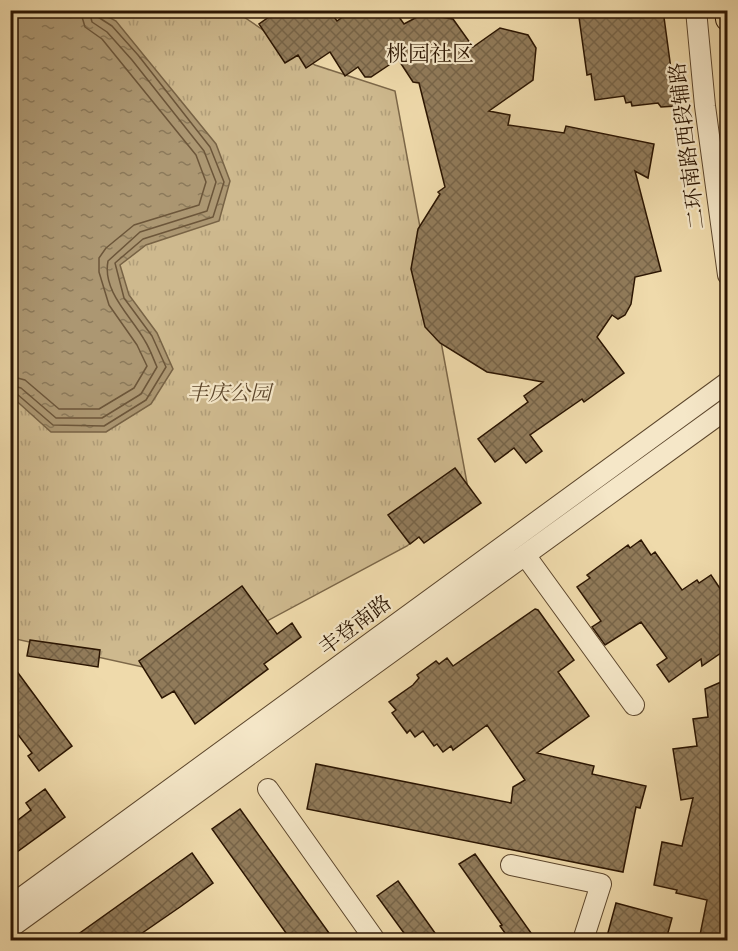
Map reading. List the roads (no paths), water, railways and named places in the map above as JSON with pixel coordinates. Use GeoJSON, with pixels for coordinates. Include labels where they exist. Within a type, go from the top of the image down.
{"type":"FeatureCollection","features":[{"type":"Feature","properties":{"kind":"main road"},"geometry":{"type":"LineString","coordinates":[[727,10],[728,19]]}},
{"type":"Feature","properties":{"kind":"street","name":"二环南路西段辅路"},"geometry":{"type":"LineString","coordinates":[[696,10],[705,106],[728,275]]}},
{"type":"Feature","properties":{"kind":"street","name":"丰登南路"},"geometry":{"type":"LineString","coordinates":[[10,906],[728,382]]}},
{"type":"Feature","properties":{"kind":"street","name":"丰登南路"},"geometry":{"type":"LineString","coordinates":[[10,928],[728,408]]}},
{"type":"Feature","properties":{"kind":"street"},"geometry":{"type":"LineString","coordinates":[[525,555],[634,705]]}},
{"type":"Feature","properties":{"kind":"street"},"geometry":{"type":"LineString","coordinates":[[268,789],[375,940]]}},
{"type":"Feature","properties":{"kind":"street"},"geometry":{"type":"LineString","coordinates":[[511,865],[601,884],[583,940]]}},
{"type":"Feature","properties":{"kind":"water"},"geometry":{"type":"Polygon","coordinates":[[[11,10],[98,11],[116,21],[216,144],[230,181],[219,221],[146,245],[120,265],[129,295],[157,333],[173,369],[151,404],[106,432],[51,432],[11,396],[11,10]]]}},
{"type":"Feature","properties":{"kind":"district","name":"桃园社区"},"geometry":{"type":"Point","coordinates":[430,53]}},
{"type":"Feature","properties":{"kind":"park label","name":"丰庆公园"},"geometry":{"type":"Point","coordinates":[229,393]}}]}
